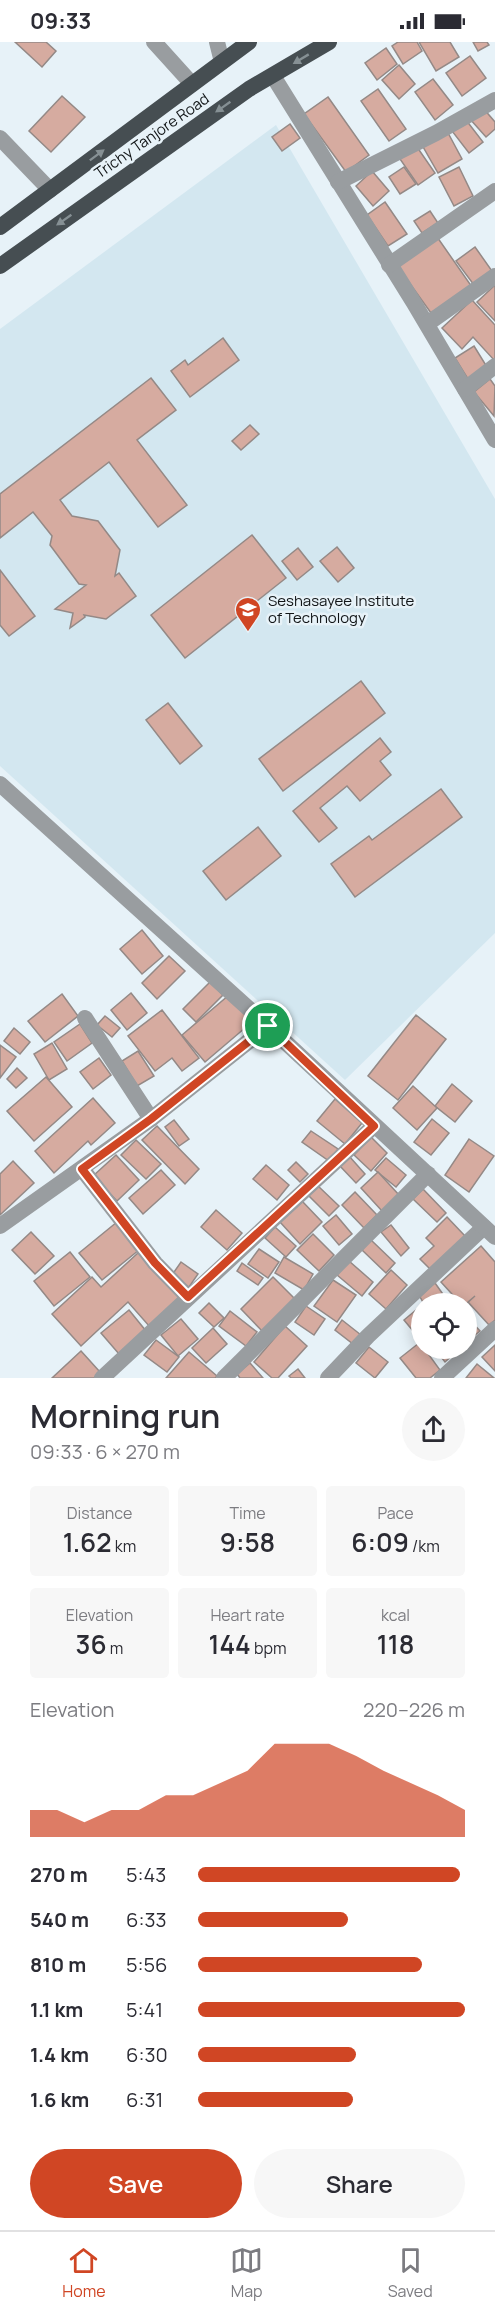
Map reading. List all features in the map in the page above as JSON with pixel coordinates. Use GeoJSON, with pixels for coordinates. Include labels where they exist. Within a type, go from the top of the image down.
{"type":"FeatureCollection","features":[{"type":"Feature","properties":{"kind":"highway","name":"Trichy Tanjore Road"},"geometry":{"type":"LineString","coordinates":[[0,227],[249,42]]}},
{"type":"Feature","properties":{"kind":"highway","name":"Trichy Tanjore Road"},"geometry":{"type":"LineString","coordinates":[[0,266],[249,89],[329,42]]}},
{"type":"Feature","properties":{"kind":"street"},"geometry":{"type":"LineString","coordinates":[[154,42],[192,84]]}},
{"type":"Feature","properties":{"kind":"street"},"geometry":{"type":"LineString","coordinates":[[218,42],[222,62]]}},
{"type":"Feature","properties":{"kind":"street"},"geometry":{"type":"LineString","coordinates":[[273,76],[493,433]]}},
{"type":"Feature","properties":{"kind":"street"},"geometry":{"type":"LineString","coordinates":[[338,182],[436,133],[495,100]]}},
{"type":"Feature","properties":{"kind":"street"},"geometry":{"type":"LineString","coordinates":[[0,138],[50,190]]}},
{"type":"Feature","properties":{"kind":"street"},"geometry":{"type":"LineString","coordinates":[[389,265],[495,191]]}},
{"type":"Feature","properties":{"kind":"street"},"geometry":{"type":"LineString","coordinates":[[427,324],[495,276]]}},
{"type":"Feature","properties":{"kind":"street"},"geometry":{"type":"LineString","coordinates":[[465,389],[495,366]]}},
{"type":"Feature","properties":{"kind":"street"},"geometry":{"type":"LineString","coordinates":[[0,784],[268,1026],[489,1232],[368,1336],[328,1378]]}},
{"type":"Feature","properties":{"kind":"street"},"geometry":{"type":"LineString","coordinates":[[85,1018],[151,1119]]}},
{"type":"Feature","properties":{"kind":"street"},"geometry":{"type":"LineString","coordinates":[[0,1226],[151,1119],[268,1026]]}},
{"type":"Feature","properties":{"kind":"street"},"geometry":{"type":"LineString","coordinates":[[102,1378],[374,1126]]}},
{"type":"Feature","properties":{"kind":"street"},"geometry":{"type":"LineString","coordinates":[[82,1169],[155,1263],[188,1297]]}},
{"type":"Feature","properties":{"kind":"street"},"geometry":{"type":"LineString","coordinates":[[224,1378],[428,1174]]}},
{"type":"Feature","properties":{"kind":"street"},"geometry":{"type":"LineString","coordinates":[[442,1378],[495,1329]]}},
{"type":"Feature","properties":{"kind":"shaded area","name":"Seshasayee Institute of Technology"},"geometry":{"type":"Polygon","coordinates":[[[276,125],[495,499],[495,933],[345,1080],[0,766],[0,329],[276,125]]]}},
{"type":"Feature","properties":{"kind":"building"},"geometry":{"type":"Polygon","coordinates":[[[15,42],[46,42],[56,51],[42,67],[15,42]]]}},
{"type":"Feature","properties":{"kind":"building"},"geometry":{"type":"Polygon","coordinates":[[[398,42],[417,42],[422,51],[403,64],[392,46],[398,42]]]}},
{"type":"Feature","properties":{"kind":"building"},"geometry":{"type":"Polygon","coordinates":[[[419,42],[450,42],[459,57],[436,71],[419,42]]]}},
{"type":"Feature","properties":{"kind":"building"},"geometry":{"type":"Polygon","coordinates":[[[473,42],[487,42],[489,45],[478,51],[473,42]]]}},
{"type":"Feature","properties":{"kind":"building"},"geometry":{"type":"Polygon","coordinates":[[[386,48],[397,64],[377,80],[365,63],[386,48]]]}},
{"type":"Feature","properties":{"kind":"building"},"geometry":{"type":"Polygon","coordinates":[[[470,56],[486,78],[462,96],[446,73],[470,56]]]}},
{"type":"Feature","properties":{"kind":"building"},"geometry":{"type":"Polygon","coordinates":[[[399,65],[415,84],[399,99],[382,80],[399,65]]]}},
{"type":"Feature","properties":{"kind":"building"},"geometry":{"type":"Polygon","coordinates":[[[433,79],[453,105],[435,120],[415,92],[433,79]]]}},
{"type":"Feature","properties":{"kind":"building"},"geometry":{"type":"Polygon","coordinates":[[[378,89],[406,129],[389,141],[361,101],[378,89]]]}},
{"type":"Feature","properties":{"kind":"building"},"geometry":{"type":"Polygon","coordinates":[[[62,96],[85,117],[51,152],[29,131],[62,96]]]}},
{"type":"Feature","properties":{"kind":"building"},"geometry":{"type":"Polygon","coordinates":[[[328,97],[369,155],[346,172],[304,114],[328,97]]]}},
{"type":"Feature","properties":{"kind":"building"},"geometry":{"type":"Polygon","coordinates":[[[483,108],[495,122],[495,129],[486,137],[470,119],[483,108]]]}},
{"type":"Feature","properties":{"kind":"building"},"geometry":{"type":"Polygon","coordinates":[[[466,120],[483,142],[469,153],[452,131],[466,120]]]}},
{"type":"Feature","properties":{"kind":"building"},"geometry":{"type":"Polygon","coordinates":[[[290,124],[300,138],[282,151],[272,137],[290,124]]]}},
{"type":"Feature","properties":{"kind":"building"},"geometry":{"type":"Polygon","coordinates":[[[447,131],[462,159],[438,173],[422,145],[447,131]]]}},
{"type":"Feature","properties":{"kind":"building"},"geometry":{"type":"Polygon","coordinates":[[[417,147],[435,173],[418,185],[400,159],[417,147]]]}},
{"type":"Feature","properties":{"kind":"building"},"geometry":{"type":"Polygon","coordinates":[[[404,167],[416,184],[400,194],[389,177],[404,167]]]}},
{"type":"Feature","properties":{"kind":"building"},"geometry":{"type":"Polygon","coordinates":[[[459,167],[473,196],[454,206],[439,177],[459,167]]]}},
{"type":"Feature","properties":{"kind":"building"},"geometry":{"type":"Polygon","coordinates":[[[372,171],[389,191],[373,206],[356,186],[372,171]]]}},
{"type":"Feature","properties":{"kind":"building"},"geometry":{"type":"Polygon","coordinates":[[[385,202],[407,234],[388,246],[367,215],[385,202]]]}},
{"type":"Feature","properties":{"kind":"building"},"geometry":{"type":"Polygon","coordinates":[[[430,211],[438,223],[422,233],[414,221],[430,211]]]}},
{"type":"Feature","properties":{"kind":"building"},"geometry":{"type":"Polygon","coordinates":[[[435,234],[472,287],[431,313],[395,263],[435,234]]]}},
{"type":"Feature","properties":{"kind":"building"},"geometry":{"type":"Polygon","coordinates":[[[475,247],[492,271],[474,285],[456,261],[475,247]]]}},
{"type":"Feature","properties":{"kind":"building"},"geometry":{"type":"Polygon","coordinates":[[[495,285],[495,321],[477,302],[495,285]]]}},
{"type":"Feature","properties":{"kind":"building"},"geometry":{"type":"Polygon","coordinates":[[[472,300],[495,325],[495,361],[473,337],[462,349],[442,328],[472,300]]]}},
{"type":"Feature","properties":{"kind":"building"},"geometry":{"type":"Polygon","coordinates":[[[223,338],[239,360],[190,397],[171,371],[185,360],[188,365],[223,338]]]}},
{"type":"Feature","properties":{"kind":"building"},"geometry":{"type":"Polygon","coordinates":[[[474,346],[487,367],[468,379],[455,358],[474,346]]]}},
{"type":"Feature","properties":{"kind":"building"},"geometry":{"type":"Polygon","coordinates":[[[151,378],[176,410],[137,440],[187,505],[158,527],[109,462],[60,500],[72,516],[98,521],[120,550],[115,576],[119,573],[136,596],[106,619],[84,615],[85,617],[70,628],[73,613],[55,609],[86,585],[79,584],[50,545],[52,536],[33,512],[0,538],[0,494],[151,378]]]}},
{"type":"Feature","properties":{"kind":"building"},"geometry":{"type":"Polygon","coordinates":[[[490,379],[495,386],[494,416],[474,392],[490,379]]]}},
{"type":"Feature","properties":{"kind":"building"},"geometry":{"type":"Polygon","coordinates":[[[250,425],[259,434],[241,450],[232,441],[250,425]]]}},
{"type":"Feature","properties":{"kind":"building"},"geometry":{"type":"Polygon","coordinates":[[[252,535],[286,578],[185,658],[151,615],[252,535]]]}},
{"type":"Feature","properties":{"kind":"building"},"geometry":{"type":"Polygon","coordinates":[[[337,547],[354,568],[338,582],[320,561],[337,547]]]}},
{"type":"Feature","properties":{"kind":"building"},"geometry":{"type":"Polygon","coordinates":[[[298,548],[313,567],[297,580],[282,561],[298,548]]]}},
{"type":"Feature","properties":{"kind":"building"},"geometry":{"type":"Polygon","coordinates":[[[0,570],[35,616],[9,636],[0,625],[0,570]]]}},
{"type":"Feature","properties":{"kind":"building"},"geometry":{"type":"Polygon","coordinates":[[[361,681],[385,713],[283,791],[259,759],[361,681]]]}},
{"type":"Feature","properties":{"kind":"building"},"geometry":{"type":"Polygon","coordinates":[[[168,703],[202,746],[180,764],[146,720],[168,703]]]}},
{"type":"Feature","properties":{"kind":"building"},"geometry":{"type":"Polygon","coordinates":[[[380,738],[391,752],[380,761],[391,775],[360,801],[347,786],[320,808],[337,828],[319,842],[293,811],[380,738]]]}},
{"type":"Feature","properties":{"kind":"building"},"geometry":{"type":"Polygon","coordinates":[[[441,789],[462,817],[355,897],[331,864],[369,836],[372,840],[441,789]]]}},
{"type":"Feature","properties":{"kind":"building"},"geometry":{"type":"Polygon","coordinates":[[[258,827],[281,856],[226,900],[203,871],[258,827]]]}},
{"type":"Feature","properties":{"kind":"building"},"geometry":{"type":"Polygon","coordinates":[[[142,930],[163,956],[142,974],[120,949],[142,930]]]}},
{"type":"Feature","properties":{"kind":"building"},"geometry":{"type":"Polygon","coordinates":[[[169,956],[185,971],[157,999],[142,983],[169,956]]]}},
{"type":"Feature","properties":{"kind":"building"},"geometry":{"type":"Polygon","coordinates":[[[210,982],[223,995],[196,1022],[183,1009],[210,982]]]}},
{"type":"Feature","properties":{"kind":"building"},"geometry":{"type":"Polygon","coordinates":[[[131,993],[147,1013],[127,1030],[111,1010],[131,993]]]}},
{"type":"Feature","properties":{"kind":"building"},"geometry":{"type":"Polygon","coordinates":[[[62,994],[78,1016],[45,1042],[28,1021],[62,994]]]}},
{"type":"Feature","properties":{"kind":"building"},"geometry":{"type":"Polygon","coordinates":[[[229,995],[252,1022],[205,1062],[182,1035],[229,995]]]}},
{"type":"Feature","properties":{"kind":"building"},"geometry":{"type":"Polygon","coordinates":[[[162,1010],[199,1058],[182,1071],[172,1058],[155,1071],[128,1036],[162,1010]]]}},
{"type":"Feature","properties":{"kind":"building"},"geometry":{"type":"Polygon","coordinates":[[[416,1015],[446,1039],[398,1100],[368,1076],[416,1015]]]}},
{"type":"Feature","properties":{"kind":"building"},"geometry":{"type":"Polygon","coordinates":[[[105,1016],[120,1028],[112,1037],[97,1025],[105,1016]]]}},
{"type":"Feature","properties":{"kind":"building"},"geometry":{"type":"Polygon","coordinates":[[[80,1024],[92,1043],[67,1061],[54,1042],[80,1024]]]}},
{"type":"Feature","properties":{"kind":"building"},"geometry":{"type":"Polygon","coordinates":[[[14,1028],[30,1042],[20,1054],[4,1041],[14,1028]]]}},
{"type":"Feature","properties":{"kind":"building"},"geometry":{"type":"Polygon","coordinates":[[[52,1043],[67,1069],[49,1080],[34,1054],[52,1043]]]}},
{"type":"Feature","properties":{"kind":"building"},"geometry":{"type":"Polygon","coordinates":[[[0,1045],[16,1057],[0,1078],[0,1045]]]}},
{"type":"Feature","properties":{"kind":"building"},"geometry":{"type":"Polygon","coordinates":[[[138,1051],[154,1076],[137,1086],[122,1061],[138,1051]]]}},
{"type":"Feature","properties":{"kind":"building"},"geometry":{"type":"Polygon","coordinates":[[[99,1058],[111,1075],[93,1089],[80,1072],[99,1058]]]}},
{"type":"Feature","properties":{"kind":"building"},"geometry":{"type":"Polygon","coordinates":[[[17,1068],[27,1078],[16,1088],[7,1079],[17,1068]]]}},
{"type":"Feature","properties":{"kind":"building"},"geometry":{"type":"Polygon","coordinates":[[[46,1077],[72,1107],[34,1141],[7,1111],[46,1077]]]}},
{"type":"Feature","properties":{"kind":"building"},"geometry":{"type":"Polygon","coordinates":[[[452,1084],[472,1101],[455,1122],[435,1106],[452,1084]]]}},
{"type":"Feature","properties":{"kind":"building"},"geometry":{"type":"Polygon","coordinates":[[[413,1086],[437,1108],[417,1130],[393,1108],[413,1086]]]}},
{"type":"Feature","properties":{"kind":"building"},"geometry":{"type":"Polygon","coordinates":[[[93,1098],[115,1123],[91,1145],[88,1141],[54,1173],[35,1151],[93,1098]]]}},
{"type":"Feature","properties":{"kind":"building"},"geometry":{"type":"Polygon","coordinates":[[[335,1099],[362,1123],[345,1144],[317,1121],[335,1099]]]}},
{"type":"Feature","properties":{"kind":"building"},"geometry":{"type":"Polygon","coordinates":[[[432,1119],[449,1133],[431,1155],[414,1142],[432,1119]]]}},
{"type":"Feature","properties":{"kind":"building"},"geometry":{"type":"Polygon","coordinates":[[[174,1120],[189,1139],[179,1146],[165,1127],[174,1120]]]}},
{"type":"Feature","properties":{"kind":"building"},"geometry":{"type":"Polygon","coordinates":[[[157,1126],[199,1169],[185,1184],[142,1140],[157,1126]]]}},
{"type":"Feature","properties":{"kind":"building"},"geometry":{"type":"Polygon","coordinates":[[[311,1131],[338,1149],[329,1161],[302,1142],[311,1131]]]}},
{"type":"Feature","properties":{"kind":"building"},"geometry":{"type":"Polygon","coordinates":[[[371,1137],[387,1153],[371,1171],[354,1155],[371,1137]]]}},
{"type":"Feature","properties":{"kind":"building"},"geometry":{"type":"Polygon","coordinates":[[[469,1139],[494,1156],[469,1192],[445,1175],[469,1139]]]}},
{"type":"Feature","properties":{"kind":"building"},"geometry":{"type":"Polygon","coordinates":[[[136,1140],[161,1164],[146,1179],[121,1155],[136,1140]]]}},
{"type":"Feature","properties":{"kind":"building"},"geometry":{"type":"Polygon","coordinates":[[[116,1155],[139,1180],[117,1201],[93,1176],[116,1155]]]}},
{"type":"Feature","properties":{"kind":"building"},"geometry":{"type":"Polygon","coordinates":[[[349,1156],[365,1174],[356,1183],[339,1165],[349,1156]]]}},
{"type":"Feature","properties":{"kind":"building"},"geometry":{"type":"Polygon","coordinates":[[[386,1158],[406,1175],[396,1187],[375,1170],[386,1158]]]}},
{"type":"Feature","properties":{"kind":"building"},"geometry":{"type":"Polygon","coordinates":[[[13,1161],[34,1183],[0,1215],[0,1174],[13,1161]]]}},
{"type":"Feature","properties":{"kind":"building"},"geometry":{"type":"Polygon","coordinates":[[[296,1162],[308,1174],[300,1182],[288,1170],[296,1162]]]}},
{"type":"Feature","properties":{"kind":"building"},"geometry":{"type":"Polygon","coordinates":[[[266,1165],[289,1185],[277,1200],[253,1179],[266,1165]]]}},
{"type":"Feature","properties":{"kind":"building"},"geometry":{"type":"Polygon","coordinates":[[[161,1170],[175,1185],[143,1214],[129,1198],[161,1170]]]}},
{"type":"Feature","properties":{"kind":"building"},"geometry":{"type":"Polygon","coordinates":[[[378,1172],[399,1195],[382,1211],[361,1188],[378,1172]]]}},
{"type":"Feature","properties":{"kind":"building"},"geometry":{"type":"Polygon","coordinates":[[[317,1185],[339,1206],[329,1216],[307,1194],[317,1185]]]}},
{"type":"Feature","properties":{"kind":"building"},"geometry":{"type":"Polygon","coordinates":[[[423,1189],[446,1213],[437,1222],[413,1199],[423,1189]]]}},
{"type":"Feature","properties":{"kind":"building"},"geometry":{"type":"Polygon","coordinates":[[[355,1192],[377,1215],[364,1228],[342,1205],[355,1192]]]}},
{"type":"Feature","properties":{"kind":"building"},"geometry":{"type":"Polygon","coordinates":[[[302,1201],[322,1222],[300,1244],[280,1222],[302,1201]]]}},
{"type":"Feature","properties":{"kind":"building"},"geometry":{"type":"Polygon","coordinates":[[[216,1210],[242,1233],[227,1250],[201,1227],[216,1210]]]}},
{"type":"Feature","properties":{"kind":"building"},"geometry":{"type":"Polygon","coordinates":[[[336,1215],[352,1234],[339,1245],[323,1226],[336,1215]]]}},
{"type":"Feature","properties":{"kind":"building"},"geometry":{"type":"Polygon","coordinates":[[[447,1217],[465,1236],[431,1270],[420,1259],[434,1246],[426,1238],[447,1217]]]}},
{"type":"Feature","properties":{"kind":"building"},"geometry":{"type":"Polygon","coordinates":[[[117,1222],[139,1250],[102,1280],[79,1253],[117,1222]]]}},
{"type":"Feature","properties":{"kind":"building"},"geometry":{"type":"Polygon","coordinates":[[[391,1225],[409,1248],[401,1256],[381,1232],[391,1225]]]}},
{"type":"Feature","properties":{"kind":"building"},"geometry":{"type":"Polygon","coordinates":[[[275,1227],[296,1246],[286,1257],[265,1238],[275,1227]]]}},
{"type":"Feature","properties":{"kind":"building"},"geometry":{"type":"Polygon","coordinates":[[[31,1232],[54,1256],[35,1274],[12,1250],[31,1232]]]}},
{"type":"Feature","properties":{"kind":"building"},"geometry":{"type":"Polygon","coordinates":[[[313,1234],[334,1255],[319,1271],[297,1250],[313,1234]]]}},
{"type":"Feature","properties":{"kind":"building"},"geometry":{"type":"Polygon","coordinates":[[[371,1240],[395,1263],[386,1273],[362,1250],[371,1240]]]}},
{"type":"Feature","properties":{"kind":"building"},"geometry":{"type":"Polygon","coordinates":[[[481,1246],[495,1262],[495,1320],[489,1325],[477,1312],[477,1293],[451,1293],[441,1282],[481,1246]]]}},
{"type":"Feature","properties":{"kind":"building"},"geometry":{"type":"Polygon","coordinates":[[[259,1249],[279,1262],[268,1278],[248,1264],[259,1249]]]}},
{"type":"Feature","properties":{"kind":"building"},"geometry":{"type":"Polygon","coordinates":[[[70,1252],[90,1277],[54,1306],[34,1281],[70,1252]]]}},
{"type":"Feature","properties":{"kind":"building"},"geometry":{"type":"Polygon","coordinates":[[[139,1252],[180,1298],[150,1327],[128,1302],[81,1346],[52,1314],[92,1277],[101,1287],[139,1252]]]}},
{"type":"Feature","properties":{"kind":"building"},"geometry":{"type":"Polygon","coordinates":[[[284,1257],[313,1274],[304,1290],[275,1273],[284,1257]]]}},
{"type":"Feature","properties":{"kind":"building"},"geometry":{"type":"Polygon","coordinates":[[[349,1261],[373,1282],[362,1296],[337,1275],[349,1261]]]}},
{"type":"Feature","properties":{"kind":"building"},"geometry":{"type":"Polygon","coordinates":[[[181,1262],[198,1274],[189,1287],[172,1275],[181,1262]]]}},
{"type":"Feature","properties":{"kind":"building"},"geometry":{"type":"Polygon","coordinates":[[[242,1263],[263,1278],[258,1285],[237,1271],[242,1263]]]}},
{"type":"Feature","properties":{"kind":"building"},"geometry":{"type":"Polygon","coordinates":[[[391,1270],[407,1285],[386,1309],[369,1294],[391,1270]]]}},
{"type":"Feature","properties":{"kind":"building"},"geometry":{"type":"Polygon","coordinates":[[[273,1277],[295,1299],[263,1332],[241,1309],[273,1277]]]}},
{"type":"Feature","properties":{"kind":"building"},"geometry":{"type":"Polygon","coordinates":[[[333,1280],[356,1295],[337,1322],[314,1306],[333,1280]]]}},
{"type":"Feature","properties":{"kind":"building"},"geometry":{"type":"Polygon","coordinates":[[[435,1283],[442,1293],[422,1293],[435,1283]]]}},
{"type":"Feature","properties":{"kind":"building"},"geometry":{"type":"Polygon","coordinates":[[[209,1303],[224,1318],[214,1327],[199,1313],[209,1303]]]}},
{"type":"Feature","properties":{"kind":"building"},"geometry":{"type":"Polygon","coordinates":[[[306,1306],[325,1319],[314,1335],[295,1322],[306,1306]]]}},
{"type":"Feature","properties":{"kind":"building"},"geometry":{"type":"Polygon","coordinates":[[[129,1310],[146,1331],[119,1354],[101,1333],[129,1310]]]}},
{"type":"Feature","properties":{"kind":"building"},"geometry":{"type":"Polygon","coordinates":[[[230,1311],[257,1332],[246,1346],[219,1326],[230,1311]]]}},
{"type":"Feature","properties":{"kind":"building"},"geometry":{"type":"Polygon","coordinates":[[[411,1314],[411,1328],[404,1320],[411,1314]]]}},
{"type":"Feature","properties":{"kind":"building"},"geometry":{"type":"Polygon","coordinates":[[[181,1319],[198,1339],[178,1356],[161,1335],[181,1319]]]}},
{"type":"Feature","properties":{"kind":"building"},"geometry":{"type":"Polygon","coordinates":[[[342,1320],[361,1335],[353,1344],[335,1330],[342,1320]]]}},
{"type":"Feature","properties":{"kind":"building"},"geometry":{"type":"Polygon","coordinates":[[[285,1326],[307,1346],[278,1378],[272,1378],[254,1362],[285,1326]]]}},
{"type":"Feature","properties":{"kind":"building"},"geometry":{"type":"Polygon","coordinates":[[[213,1328],[227,1344],[206,1363],[192,1348],[213,1328]]]}},
{"type":"Feature","properties":{"kind":"building"},"geometry":{"type":"Polygon","coordinates":[[[156,1340],[179,1357],[167,1372],[144,1355],[156,1340]]]}},
{"type":"Feature","properties":{"kind":"building"},"geometry":{"type":"Polygon","coordinates":[[[495,1345],[495,1371],[482,1357],[495,1345]]]}},
{"type":"Feature","properties":{"kind":"building"},"geometry":{"type":"Polygon","coordinates":[[[369,1347],[388,1362],[375,1378],[356,1363],[369,1347]]]}},
{"type":"Feature","properties":{"kind":"building"},"geometry":{"type":"Polygon","coordinates":[[[411,1349],[411,1359],[432,1359],[440,1370],[430,1378],[416,1378],[400,1358],[411,1349]]]}},
{"type":"Feature","properties":{"kind":"building"},"geometry":{"type":"Polygon","coordinates":[[[81,1351],[100,1372],[94,1378],[52,1378],[81,1351]]]}},
{"type":"Feature","properties":{"kind":"building"},"geometry":{"type":"Polygon","coordinates":[[[189,1352],[217,1376],[215,1378],[166,1378],[189,1352]]]}},
{"type":"Feature","properties":{"kind":"building"},"geometry":{"type":"Polygon","coordinates":[[[250,1363],[263,1378],[240,1378],[237,1374],[250,1363]]]}},
{"type":"Feature","properties":{"kind":"building"},"geometry":{"type":"Polygon","coordinates":[[[477,1364],[494,1378],[466,1378],[477,1364]]]}},
{"type":"Feature","properties":{"kind":"building"},"geometry":{"type":"Polygon","coordinates":[[[298,1369],[305,1378],[289,1376],[298,1369]]]}},
{"type":"Feature","properties":{"kind":"place","name":"Seshasayee Institute of Technology"},"geometry":{"type":"Point","coordinates":[248,633]}},
{"type":"Feature","properties":{"kind":"route"},"geometry":{"type":"LineString","coordinates":[[268,1026],[374,1126],[188,1297],[155,1263],[82,1169],[151,1119],[268,1026]]}}]}
